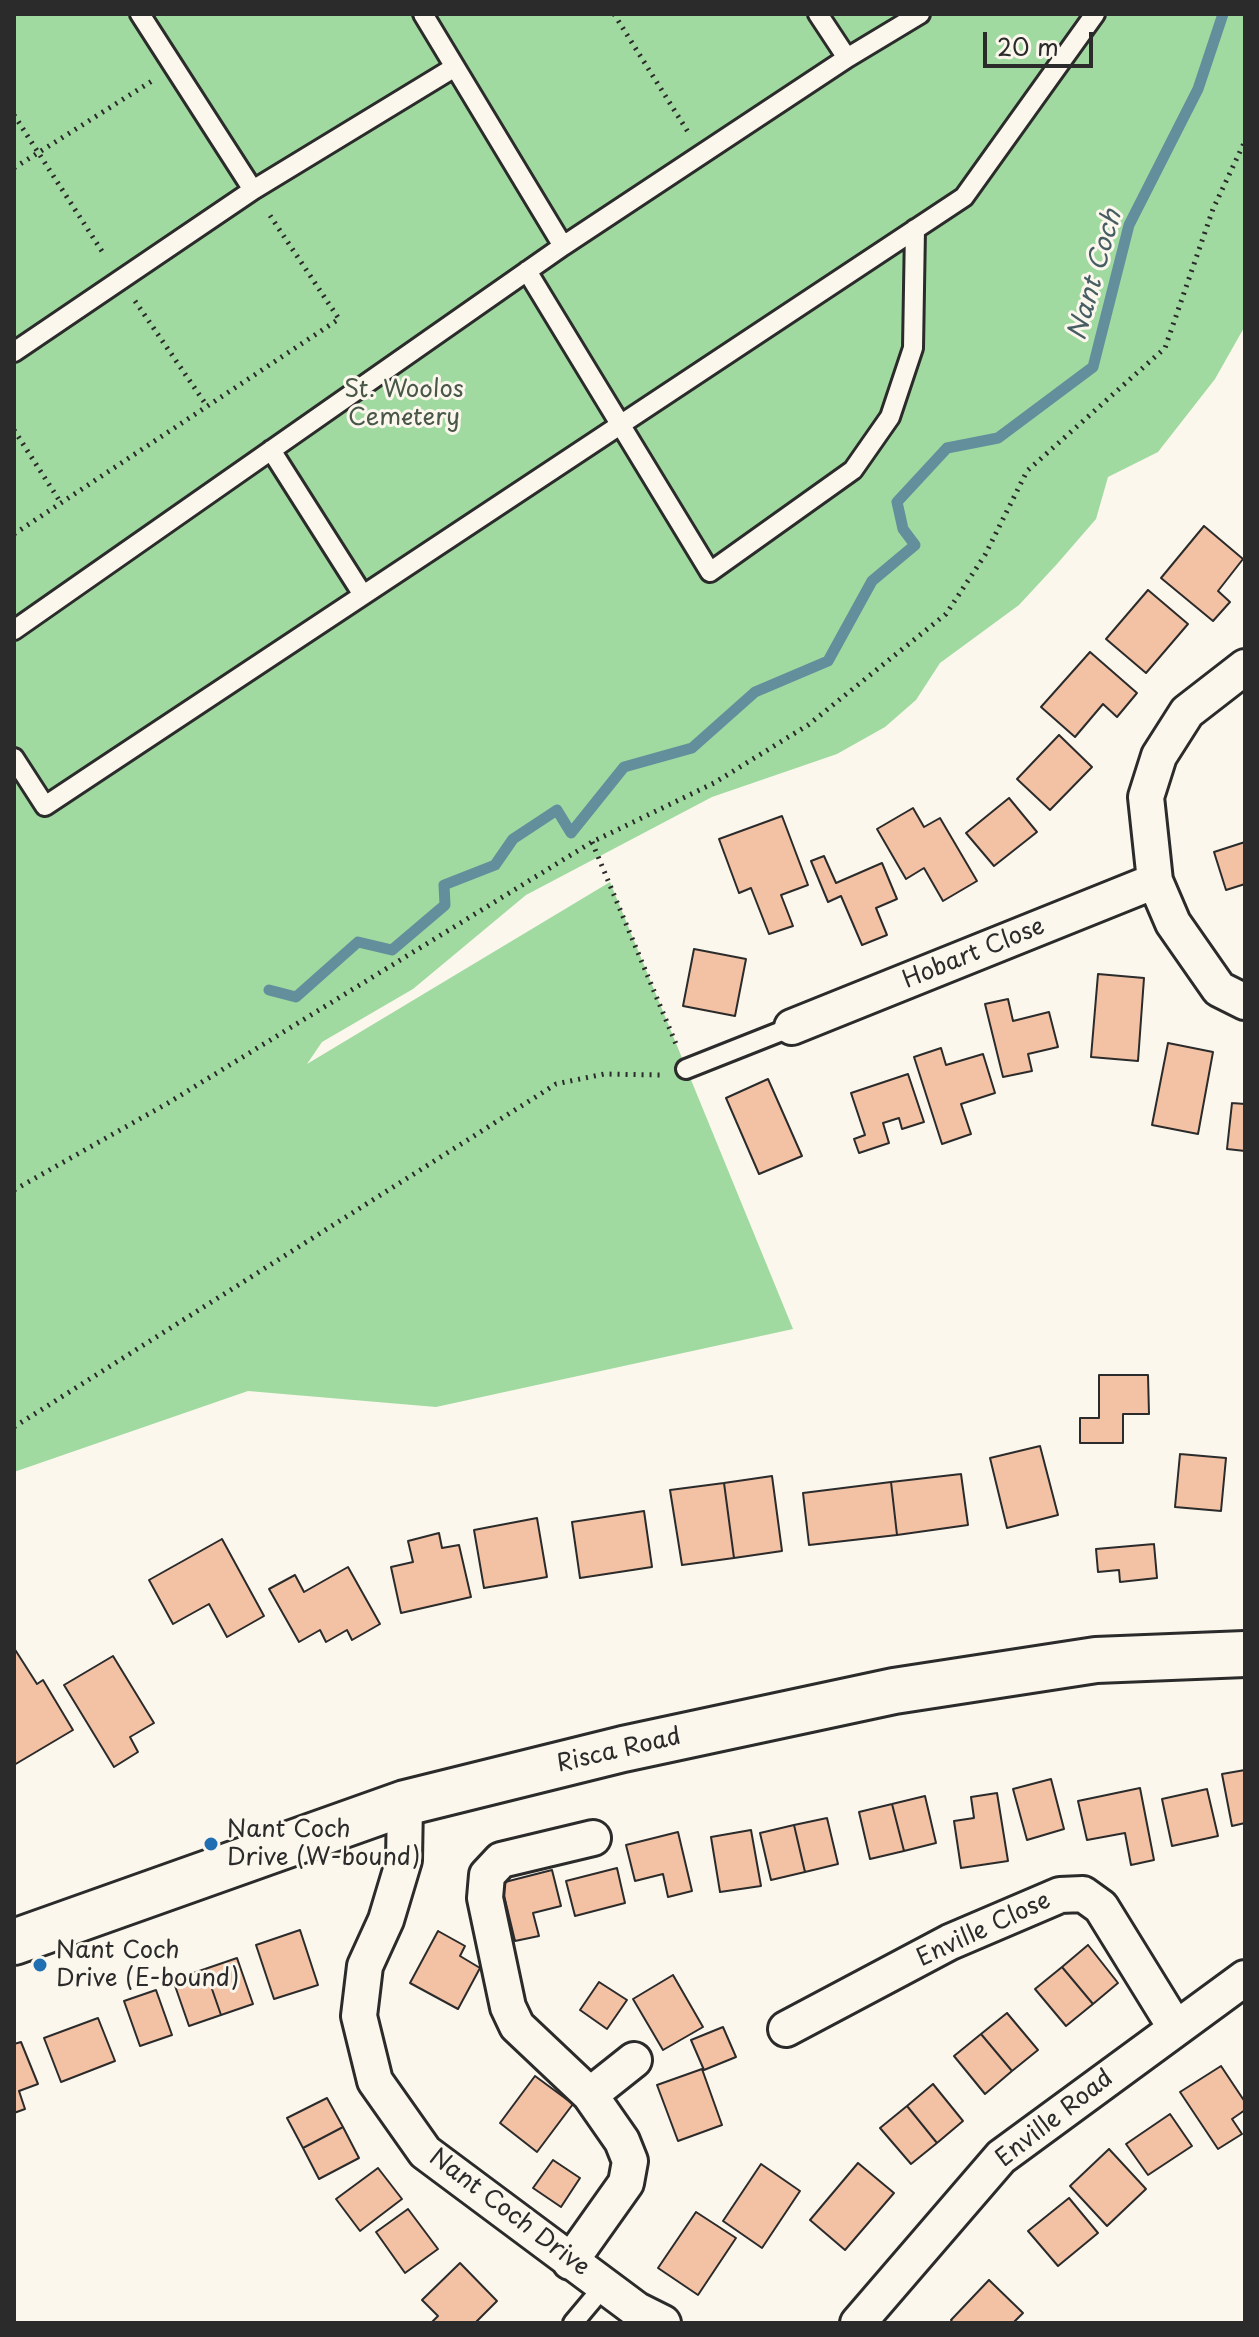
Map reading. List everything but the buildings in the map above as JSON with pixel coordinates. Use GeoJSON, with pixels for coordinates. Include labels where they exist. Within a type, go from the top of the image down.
{"type":"FeatureCollection","features":[{"type":"Feature","properties":{"kind":"main road","name":"Risca Road"},"geometry":{"type":"LineString","coordinates":[[14,1942],[405,1803],[623,1749],[894,1691],[1096,1660],[1245,1654]]}},
{"type":"Feature","properties":{"kind":"street"},"geometry":{"type":"LineString","coordinates":[[1245,667],[1187,712],[1159,756],[1146,797],[1155,881],[1173,923],[1219,989],[1245,1002]]}},
{"type":"Feature","properties":{"kind":"street","name":"Hobart Close"},"geometry":{"type":"LineString","coordinates":[[792,1027],[1155,881]]}},
{"type":"Feature","properties":{"kind":"street","name":"Nant Coch Drive"},"geometry":{"type":"LineString","coordinates":[[405,1803],[404,1860],[386,1920],[365,1966],[359,2016],[375,2081],[425,2152],[570,2262],[637,2310],[663,2323]]}},
{"type":"Feature","properties":{"kind":"street"},"geometry":{"type":"LineString","coordinates":[[570,2262],[626,2183],[630,2161],[622,2141],[590,2095],[517,2026],[508,2007],[485,1898],[487,1875],[501,1860],[593,1838]]}},
{"type":"Feature","properties":{"kind":"street","name":"Enville Close"},"geometry":{"type":"LineString","coordinates":[[786,2029],[950,1942],[1060,1895],[1083,1894],[1101,1907],[1175,2027]]}},
{"type":"Feature","properties":{"kind":"street","name":"Enville Road"},"geometry":{"type":"LineString","coordinates":[[858,2323],[1001,2157],[1245,1978]]}},
{"type":"Feature","properties":{"kind":"street"},"geometry":{"type":"LineString","coordinates":[[590,2095],[634,2060]]}},
{"type":"Feature","properties":{"kind":"lane"},"geometry":{"type":"LineString","coordinates":[[140,14],[253,190]]}},
{"type":"Feature","properties":{"kind":"lane"},"geometry":{"type":"LineString","coordinates":[[423,14],[563,246]]}},
{"type":"Feature","properties":{"kind":"lane"},"geometry":{"type":"LineString","coordinates":[[818,14],[847,58]]}},
{"type":"Feature","properties":{"kind":"lane"},"geometry":{"type":"LineString","coordinates":[[14,630],[563,246],[847,58],[920,14]]}},
{"type":"Feature","properties":{"kind":"lane"},"geometry":{"type":"LineString","coordinates":[[14,758],[45,806],[964,197],[1081,23],[1095,14]]}},
{"type":"Feature","properties":{"kind":"lane"},"geometry":{"type":"LineString","coordinates":[[14,352],[253,190],[455,67]]}},
{"type":"Feature","properties":{"kind":"lane"},"geometry":{"type":"LineString","coordinates":[[527,271],[710,572],[853,470],[890,417],[913,348],[915,229]]}},
{"type":"Feature","properties":{"kind":"lane"},"geometry":{"type":"LineString","coordinates":[[271,450],[363,595]]}},
{"type":"Feature","properties":{"kind":"lane"},"geometry":{"type":"LineString","coordinates":[[686,1069],[792,1027]]}},
{"type":"Feature","properties":{"kind":"lane"},"geometry":{"type":"LineString","coordinates":[[573,2323],[604,2286]]}},
{"type":"Feature","properties":{"kind":"path"},"geometry":{"type":"LineString","coordinates":[[614,14],[702,154]]}},
{"type":"Feature","properties":{"kind":"path"},"geometry":{"type":"LineString","coordinates":[[14,168],[174,67]]}},
{"type":"Feature","properties":{"kind":"path"},"geometry":{"type":"LineString","coordinates":[[14,1190],[168,1103],[592,842],[714,783],[808,725],[946,614],[985,555],[1027,471],[1165,348],[1213,209],[1245,141]]}},
{"type":"Feature","properties":{"kind":"path"},"geometry":{"type":"LineString","coordinates":[[14,534],[339,319],[253,190]]}},
{"type":"Feature","properties":{"kind":"path"},"geometry":{"type":"LineString","coordinates":[[14,430],[61,503]]}},
{"type":"Feature","properties":{"kind":"path"},"geometry":{"type":"LineString","coordinates":[[14,1427],[556,1084],[604,1074],[671,1075],[686,1069],[592,842]]}},
{"type":"Feature","properties":{"kind":"green space","name":"St. Woolos Cemetery"},"geometry":{"type":"Polygon","coordinates":[[[14,14],[1245,14],[1245,326],[1215,379],[1158,452],[1108,477],[1096,519],[1057,564],[1019,605],[940,663],[916,700],[885,727],[837,754],[712,797],[526,895],[413,989],[322,1042],[307,1064],[610,882],[793,1329],[436,1407],[248,1391],[14,1472],[14,14]]]}},
{"type":"Feature","properties":{"kind":"waterway","name":"Nant Coch"},"geometry":{"type":"LineString","coordinates":[[269,990],[296,997],[358,942],[392,950],[445,905],[444,885],[495,865],[513,839],[557,810],[571,833],[624,767],[692,748],[755,692],[828,661],[872,581],[915,545],[903,529],[897,502],[947,448],[998,438],[1093,367],[1129,225],[1198,89],[1223,14]]}},
{"type":"Feature","properties":{"kind":"place","name":"Nant Coch Drive (W-bound)"},"geometry":{"type":"Point","coordinates":[211,1844]}},
{"type":"Feature","properties":{"kind":"place","name":"Nant Coch Drive (E-bound)"},"geometry":{"type":"Point","coordinates":[40,1965]}}]}
